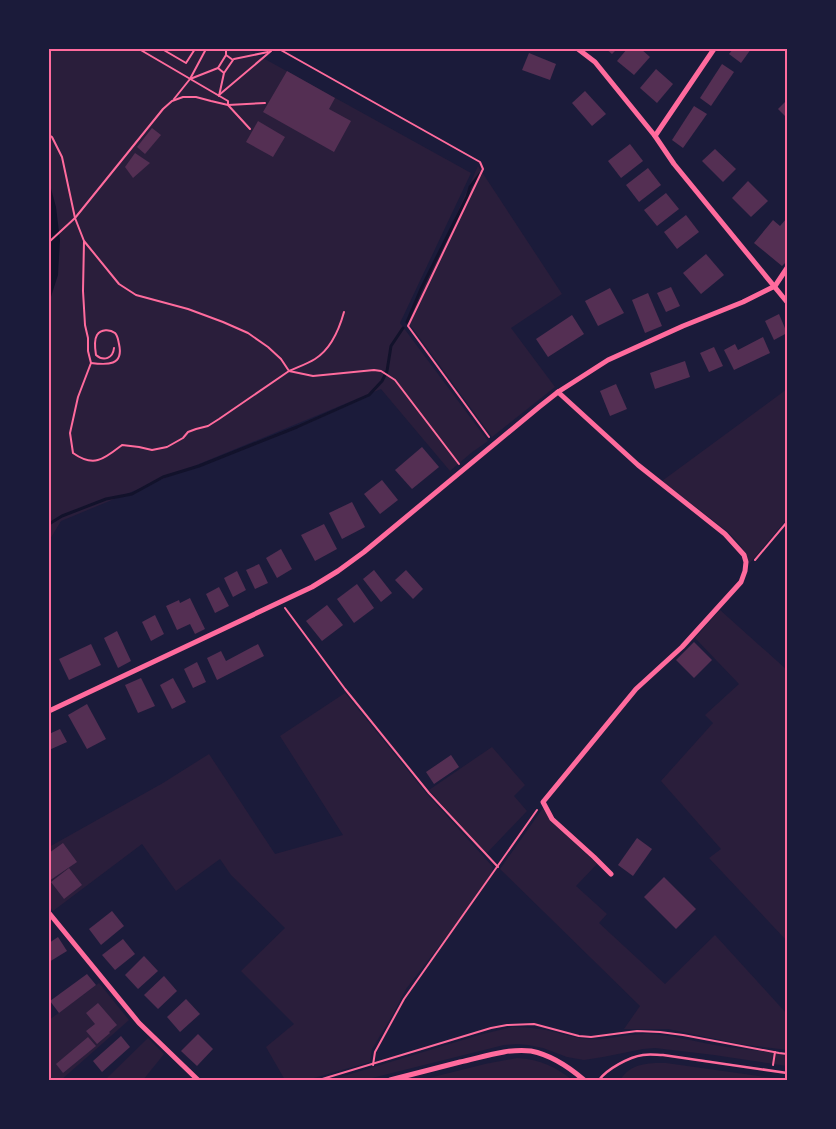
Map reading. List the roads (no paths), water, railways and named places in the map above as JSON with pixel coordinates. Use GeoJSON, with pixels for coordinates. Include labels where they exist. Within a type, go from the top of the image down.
{"type":"FeatureCollection","features":[{"type":"Feature","properties":{"kind":"street"},"geometry":{"type":"LineString","coordinates":[[578,49],[595,62],[655,136],[674,164],[787,302]]}},
{"type":"Feature","properties":{"kind":"street"},"geometry":{"type":"LineString","coordinates":[[655,136],[714,49]]}},
{"type":"Feature","properties":{"kind":"street"},"geometry":{"type":"LineString","coordinates":[[49,711],[312,587],[364,552],[558,392],[608,360],[683,326],[743,302],[775,286],[787,268]]}},
{"type":"Feature","properties":{"kind":"street"},"geometry":{"type":"LineString","coordinates":[[558,392],[638,465],[725,534],[744,555],[746,562],[741,582],[682,647],[636,689],[543,802],[552,819],[611,874]]}},
{"type":"Feature","properties":{"kind":"street"},"geometry":{"type":"LineString","coordinates":[[49,913],[139,1023],[198,1080]]}},
{"type":"Feature","properties":{"kind":"street"},"geometry":{"type":"LineString","coordinates":[[390,1080],[488,1055],[512,1051],[532,1052],[552,1058],[574,1071],[584,1080]]}},
{"type":"Feature","properties":{"kind":"lane"},"geometry":{"type":"LineString","coordinates":[[599,1080],[613,1068],[627,1060],[643,1055],[787,1073]]}},
{"type":"Feature","properties":{"kind":"waterway"},"geometry":{"type":"LineString","coordinates":[[407,322],[421,289],[467,197],[470,187],[480,174]]}},
{"type":"Feature","properties":{"kind":"waterway"},"geometry":{"type":"LineString","coordinates":[[49,524],[62,516],[106,499],[132,494],[163,477],[199,466],[297,427],[369,395],[382,381],[387,371],[391,346],[403,328]]}}]}
